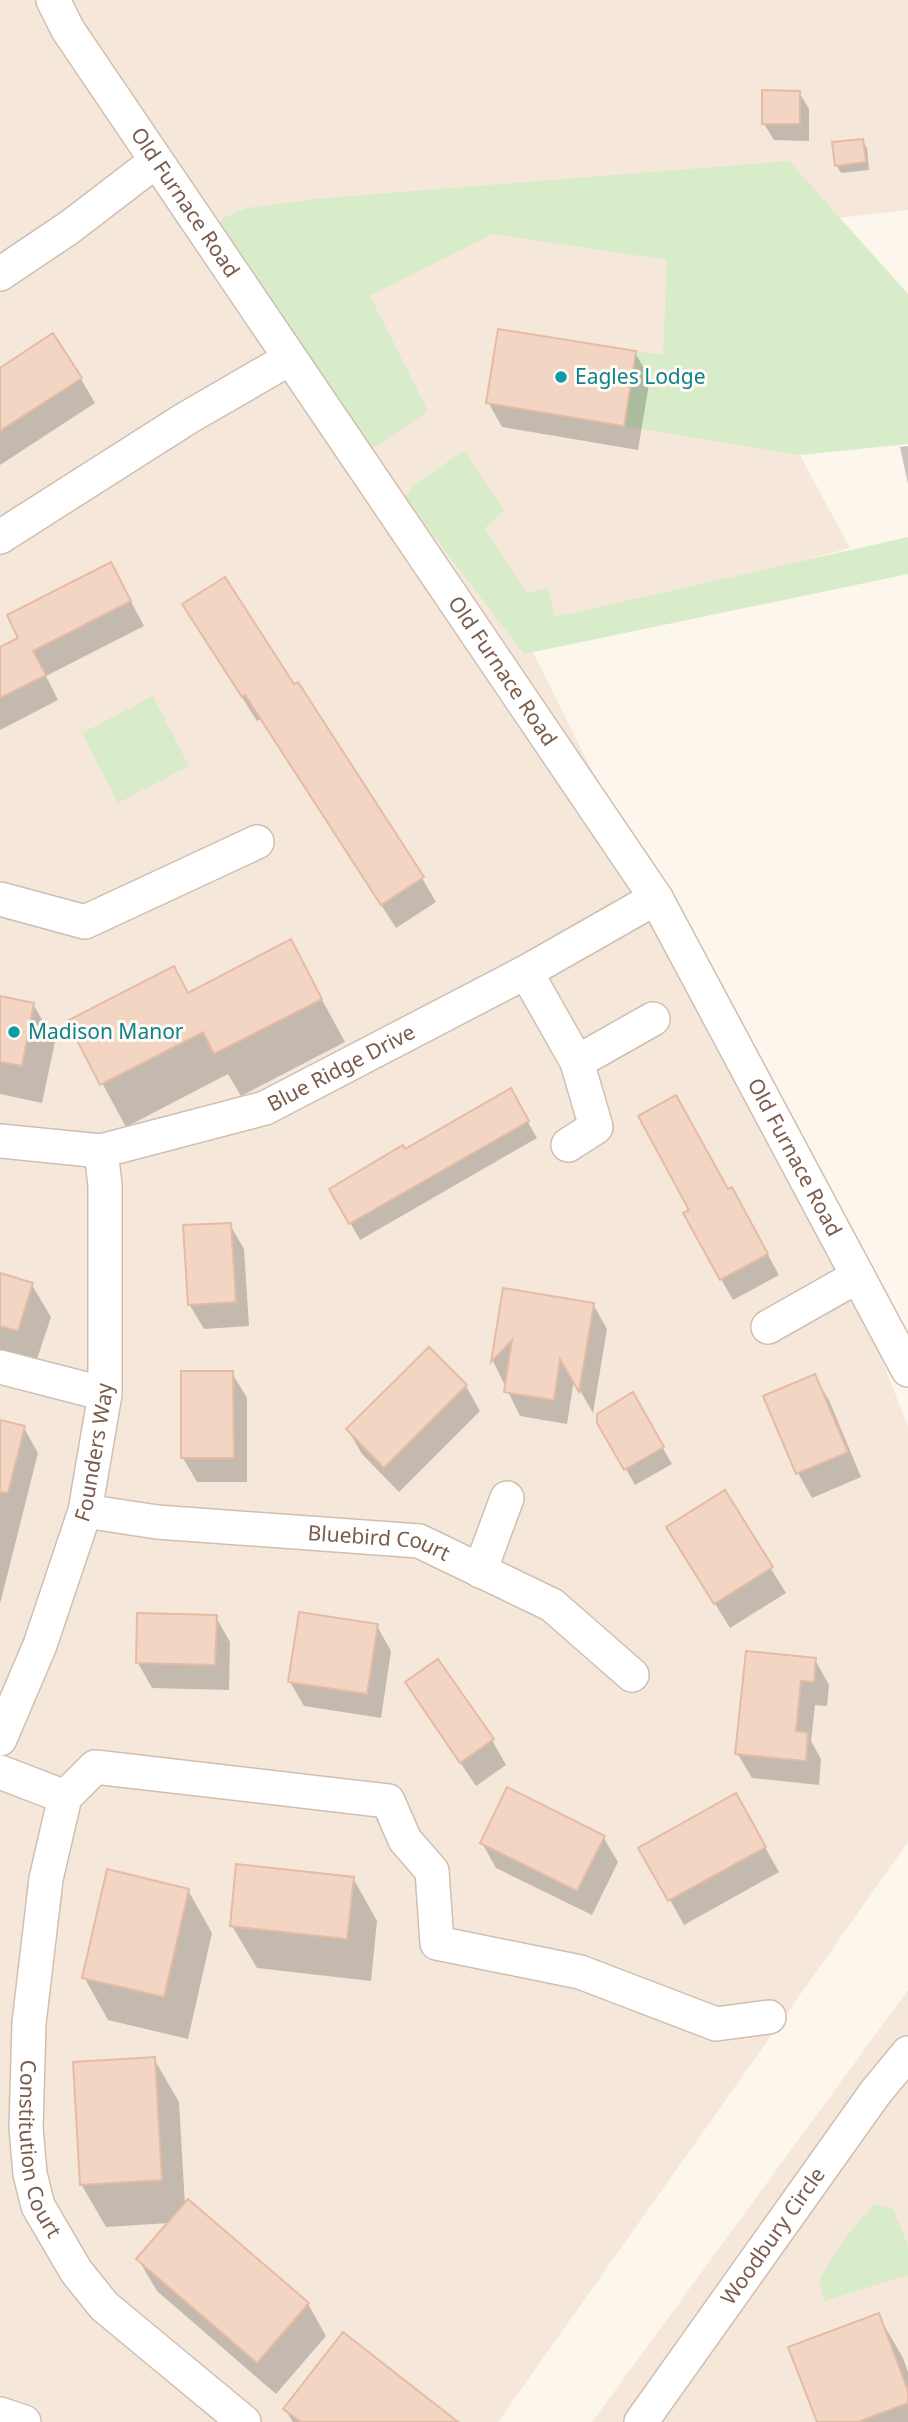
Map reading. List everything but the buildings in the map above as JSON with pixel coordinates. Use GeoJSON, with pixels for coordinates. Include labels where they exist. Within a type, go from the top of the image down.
{"type":"FeatureCollection","features":[{"type":"Feature","properties":{"kind":"street","name":"Old Furnace Road"},"geometry":{"type":"LineString","coordinates":[[53,0],[68,30],[656,898],[908,1370]]}},
{"type":"Feature","properties":{"kind":"street"},"geometry":{"type":"LineString","coordinates":[[0,274],[70,227],[156,161]]}},
{"type":"Feature","properties":{"kind":"street"},"geometry":{"type":"LineString","coordinates":[[0,537],[187,418],[289,359]]}},
{"type":"Feature","properties":{"kind":"street"},"geometry":{"type":"LineString","coordinates":[[0,899],[85,922],[257,842]]}},
{"type":"Feature","properties":{"kind":"street","name":"Blue Ridge Drive"},"geometry":{"type":"LineString","coordinates":[[0,1141],[100,1151],[265,1108],[526,972],[656,898]]}},
{"type":"Feature","properties":{"kind":"street"},"geometry":{"type":"LineString","coordinates":[[526,972],[577,1062],[596,1127],[568,1145]]}},
{"type":"Feature","properties":{"kind":"street"},"geometry":{"type":"LineString","coordinates":[[577,1062],[653,1019]]}},
{"type":"Feature","properties":{"kind":"street","name":"Founders Way"},"geometry":{"type":"LineString","coordinates":[[0,1739],[40,1645],[85,1511],[104,1394],[105,1185],[100,1151]]}},
{"type":"Feature","properties":{"kind":"street"},"geometry":{"type":"LineString","coordinates":[[768,1327],[858,1276]]}},
{"type":"Feature","properties":{"kind":"street"},"geometry":{"type":"LineString","coordinates":[[0,1367],[104,1394]]}},
{"type":"Feature","properties":{"kind":"street"},"geometry":{"type":"LineString","coordinates":[[480,1571],[507,1498]]}},
{"type":"Feature","properties":{"kind":"street","name":"Bluebird Court"},"geometry":{"type":"LineString","coordinates":[[85,1511],[157,1522],[419,1541],[552,1605],[632,1675]]}},
{"type":"Feature","properties":{"kind":"street"},"geometry":{"type":"LineString","coordinates":[[0,1772],[65,1797],[94,1766],[388,1801],[405,1840],[432,1871],[437,1943],[580,1972],[716,2024],[769,2017]]}},
{"type":"Feature","properties":{"kind":"street","name":"Constitution Court"},"geometry":{"type":"LineString","coordinates":[[65,1797],[46,1879],[29,2023],[26,2128],[30,2174],[38,2206],[76,2271],[104,2306],[244,2422]]}},
{"type":"Feature","properties":{"kind":"street","name":"Woodbury Circle"},"geometry":{"type":"LineString","coordinates":[[641,2422],[875,2093],[908,2053]]}},
{"type":"Feature","properties":{"kind":"street"},"geometry":{"type":"LineString","coordinates":[[0,2414],[24,2422]]}},
{"type":"Feature","properties":{"kind":"shaded area"},"geometry":{"type":"Polygon","coordinates":[[[0,0],[908,0],[908,210],[682,236],[850,548],[525,636],[872,1333],[908,1427],[908,1842],[498,2422],[0,2422],[0,0]]]}},
{"type":"Feature","properties":{"kind":"shaded area"},"geometry":{"type":"Polygon","coordinates":[[[908,1990],[908,2422],[592,2422],[908,1990]]]}},
{"type":"Feature","properties":{"kind":"green space"},"geometry":{"type":"Polygon","coordinates":[[[789,161],[908,294],[908,444],[800,455],[624,426],[636,351],[663,355],[667,260],[493,234],[370,296],[428,411],[371,449],[210,233],[225,217],[247,208],[315,199],[789,161]]]}},
{"type":"Feature","properties":{"kind":"green space"},"geometry":{"type":"Polygon","coordinates":[[[465,450],[504,511],[485,528],[527,593],[548,588],[555,617],[908,537],[908,574],[524,654],[405,498],[412,486],[465,450]]]}},
{"type":"Feature","properties":{"kind":"green space"},"geometry":{"type":"Polygon","coordinates":[[[153,696],[189,766],[118,803],[82,733],[153,696]]]}},
{"type":"Feature","properties":{"kind":"green space"},"geometry":{"type":"Polygon","coordinates":[[[874,2204],[893,2209],[908,2245],[908,2275],[824,2301],[819,2280],[848,2234],[874,2204]]]}},
{"type":"Feature","properties":{"kind":"place","name":"Eagles Lodge"},"geometry":{"type":"Point","coordinates":[561,377]}},
{"type":"Feature","properties":{"kind":"place","name":"Madison Manor"},"geometry":{"type":"Point","coordinates":[14,1032]}}]}
